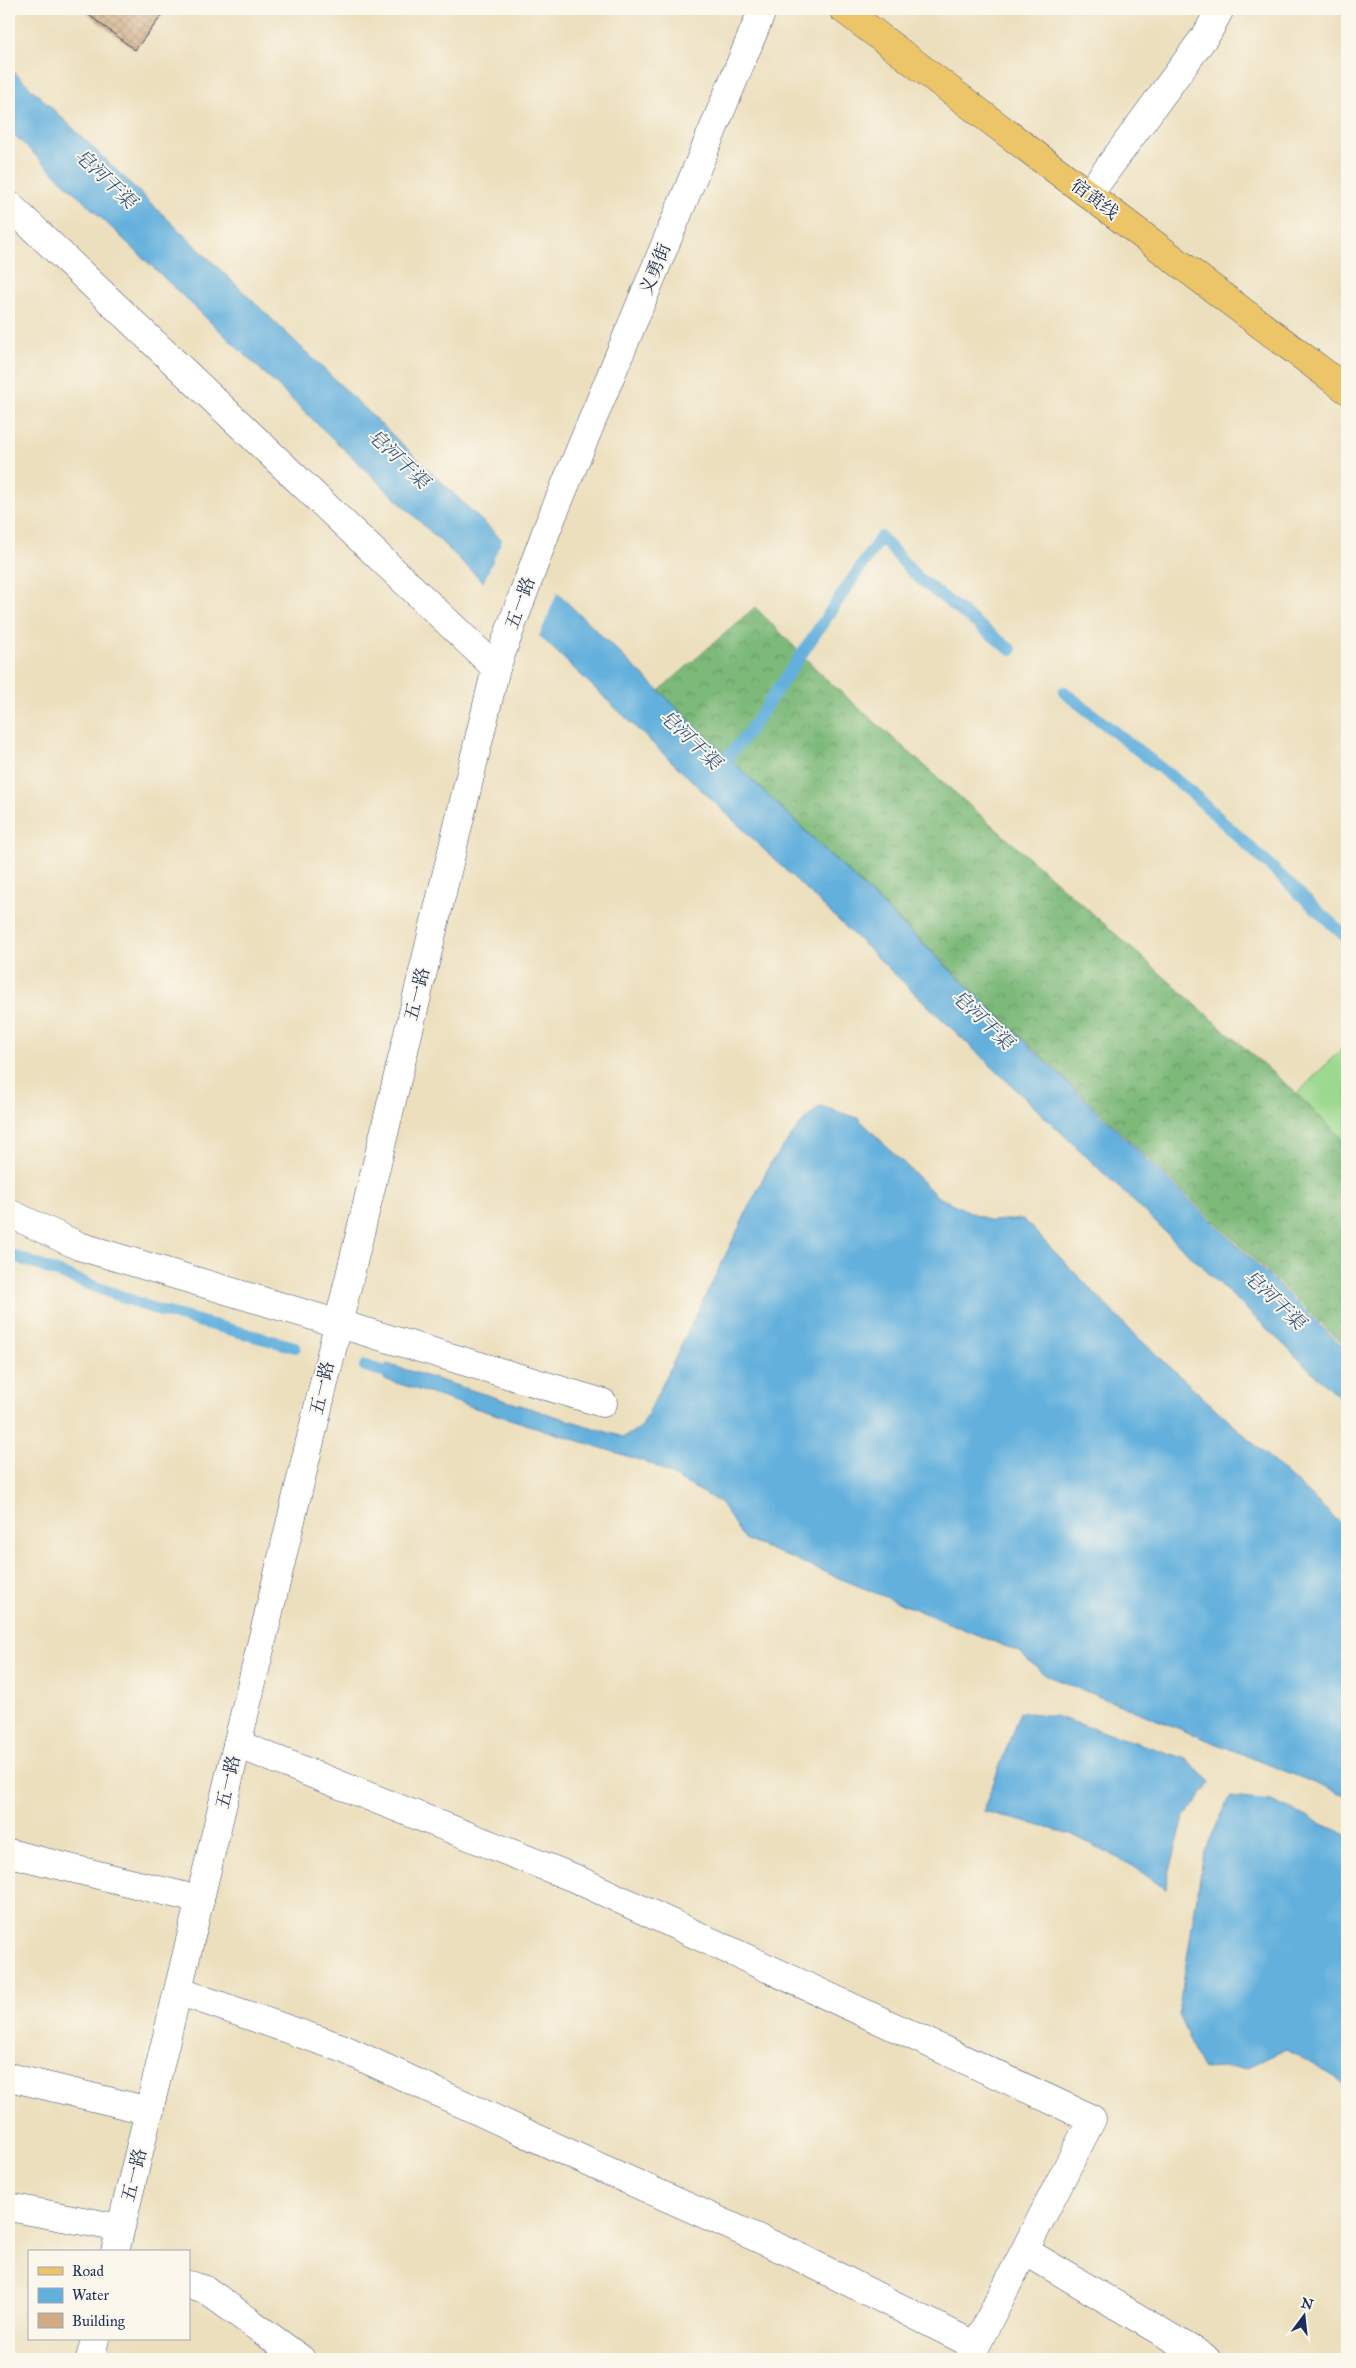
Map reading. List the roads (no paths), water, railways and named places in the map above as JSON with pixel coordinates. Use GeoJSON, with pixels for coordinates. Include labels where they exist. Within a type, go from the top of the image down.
{"type":"FeatureCollection","features":[{"type":"Feature","properties":{"kind":"main road","name":"宿黄线"},"geometry":{"type":"LineString","coordinates":[[843,9],[1347,390]]}},
{"type":"Feature","properties":{"kind":"street","name":"义勇街"},"geometry":{"type":"LineString","coordinates":[[548,529],[763,9]]}},
{"type":"Feature","properties":{"kind":"street"},"geometry":{"type":"LineString","coordinates":[[1089,194],[1208,32],[1220,9]]}},
{"type":"Feature","properties":{"kind":"street"},"geometry":{"type":"LineString","coordinates":[[9,205],[496,668]]}},
{"type":"Feature","properties":{"kind":"street","name":"五一路"},"geometry":{"type":"LineString","coordinates":[[118,2240],[496,668],[548,529]]}},
{"type":"Feature","properties":{"kind":"street"},"geometry":{"type":"LineString","coordinates":[[9,1213],[79,1246],[603,1403]]}},
{"type":"Feature","properties":{"kind":"street"},"geometry":{"type":"LineString","coordinates":[[178,1991],[342,2048],[793,2254],[972,2352],[1092,2119],[574,1878],[237,1744]]}},
{"type":"Feature","properties":{"kind":"street"},"geometry":{"type":"LineString","coordinates":[[9,1853],[200,1900]]}},
{"type":"Feature","properties":{"kind":"street"},"geometry":{"type":"LineString","coordinates":[[9,2076],[150,2111]]}},
{"type":"Feature","properties":{"kind":"street"},"geometry":{"type":"LineString","coordinates":[[9,2207],[118,2240]]}},
{"type":"Feature","properties":{"kind":"street"},"geometry":{"type":"LineString","coordinates":[[1025,2250],[1207,2359]]}},
{"type":"Feature","properties":{"kind":"street"},"geometry":{"type":"LineString","coordinates":[[190,2285],[206,2290],[301,2359]]}},
{"type":"Feature","properties":{"kind":"street"},"geometry":{"type":"LineString","coordinates":[[90,2359],[95,2340]]}},
{"type":"Feature","properties":{"kind":"water","name":"皂河干渠"},"geometry":{"type":"Polygon","coordinates":[[[9,67],[1347,1351],[1347,1405],[9,130],[9,67]]]}},
{"type":"Feature","properties":{"kind":"water"},"geometry":{"type":"Polygon","coordinates":[[[820,1106],[858,1118],[938,1197],[990,1221],[1023,1219],[1134,1334],[1347,1529],[1347,1796],[1045,1675],[1019,1652],[744,1539],[721,1503],[652,1464],[384,1379],[387,1364],[623,1437],[641,1428],[771,1162],[800,1125],[820,1106]]]}},
{"type":"Feature","properties":{"kind":"water"},"geometry":{"type":"Polygon","coordinates":[[[1020,1712],[1055,1716],[1186,1759],[1211,1782],[1184,1818],[1165,1889],[1133,1866],[1071,1834],[983,1811],[1020,1712]]]}},
{"type":"Feature","properties":{"kind":"water"},"geometry":{"type":"Polygon","coordinates":[[[1230,1797],[1271,1801],[1347,1835],[1347,2085],[1287,2049],[1247,2067],[1202,2069],[1178,2014],[1204,1852],[1230,1797]]]}},
{"type":"Feature","properties":{"kind":"waterway","name":"皂河干渠"},"geometry":{"type":"LineString","coordinates":[[717,769],[746,736],[881,537],[916,576],[1011,650]]}},
{"type":"Feature","properties":{"kind":"waterway"},"geometry":{"type":"LineString","coordinates":[[1064,692],[1191,792],[1347,938]]}},
{"type":"Feature","properties":{"kind":"waterway"},"geometry":{"type":"LineString","coordinates":[[9,1254],[157,1310],[295,1347]]}},
{"type":"Feature","properties":{"kind":"waterway"},"geometry":{"type":"LineString","coordinates":[[365,1366],[386,1372]]}}]}
